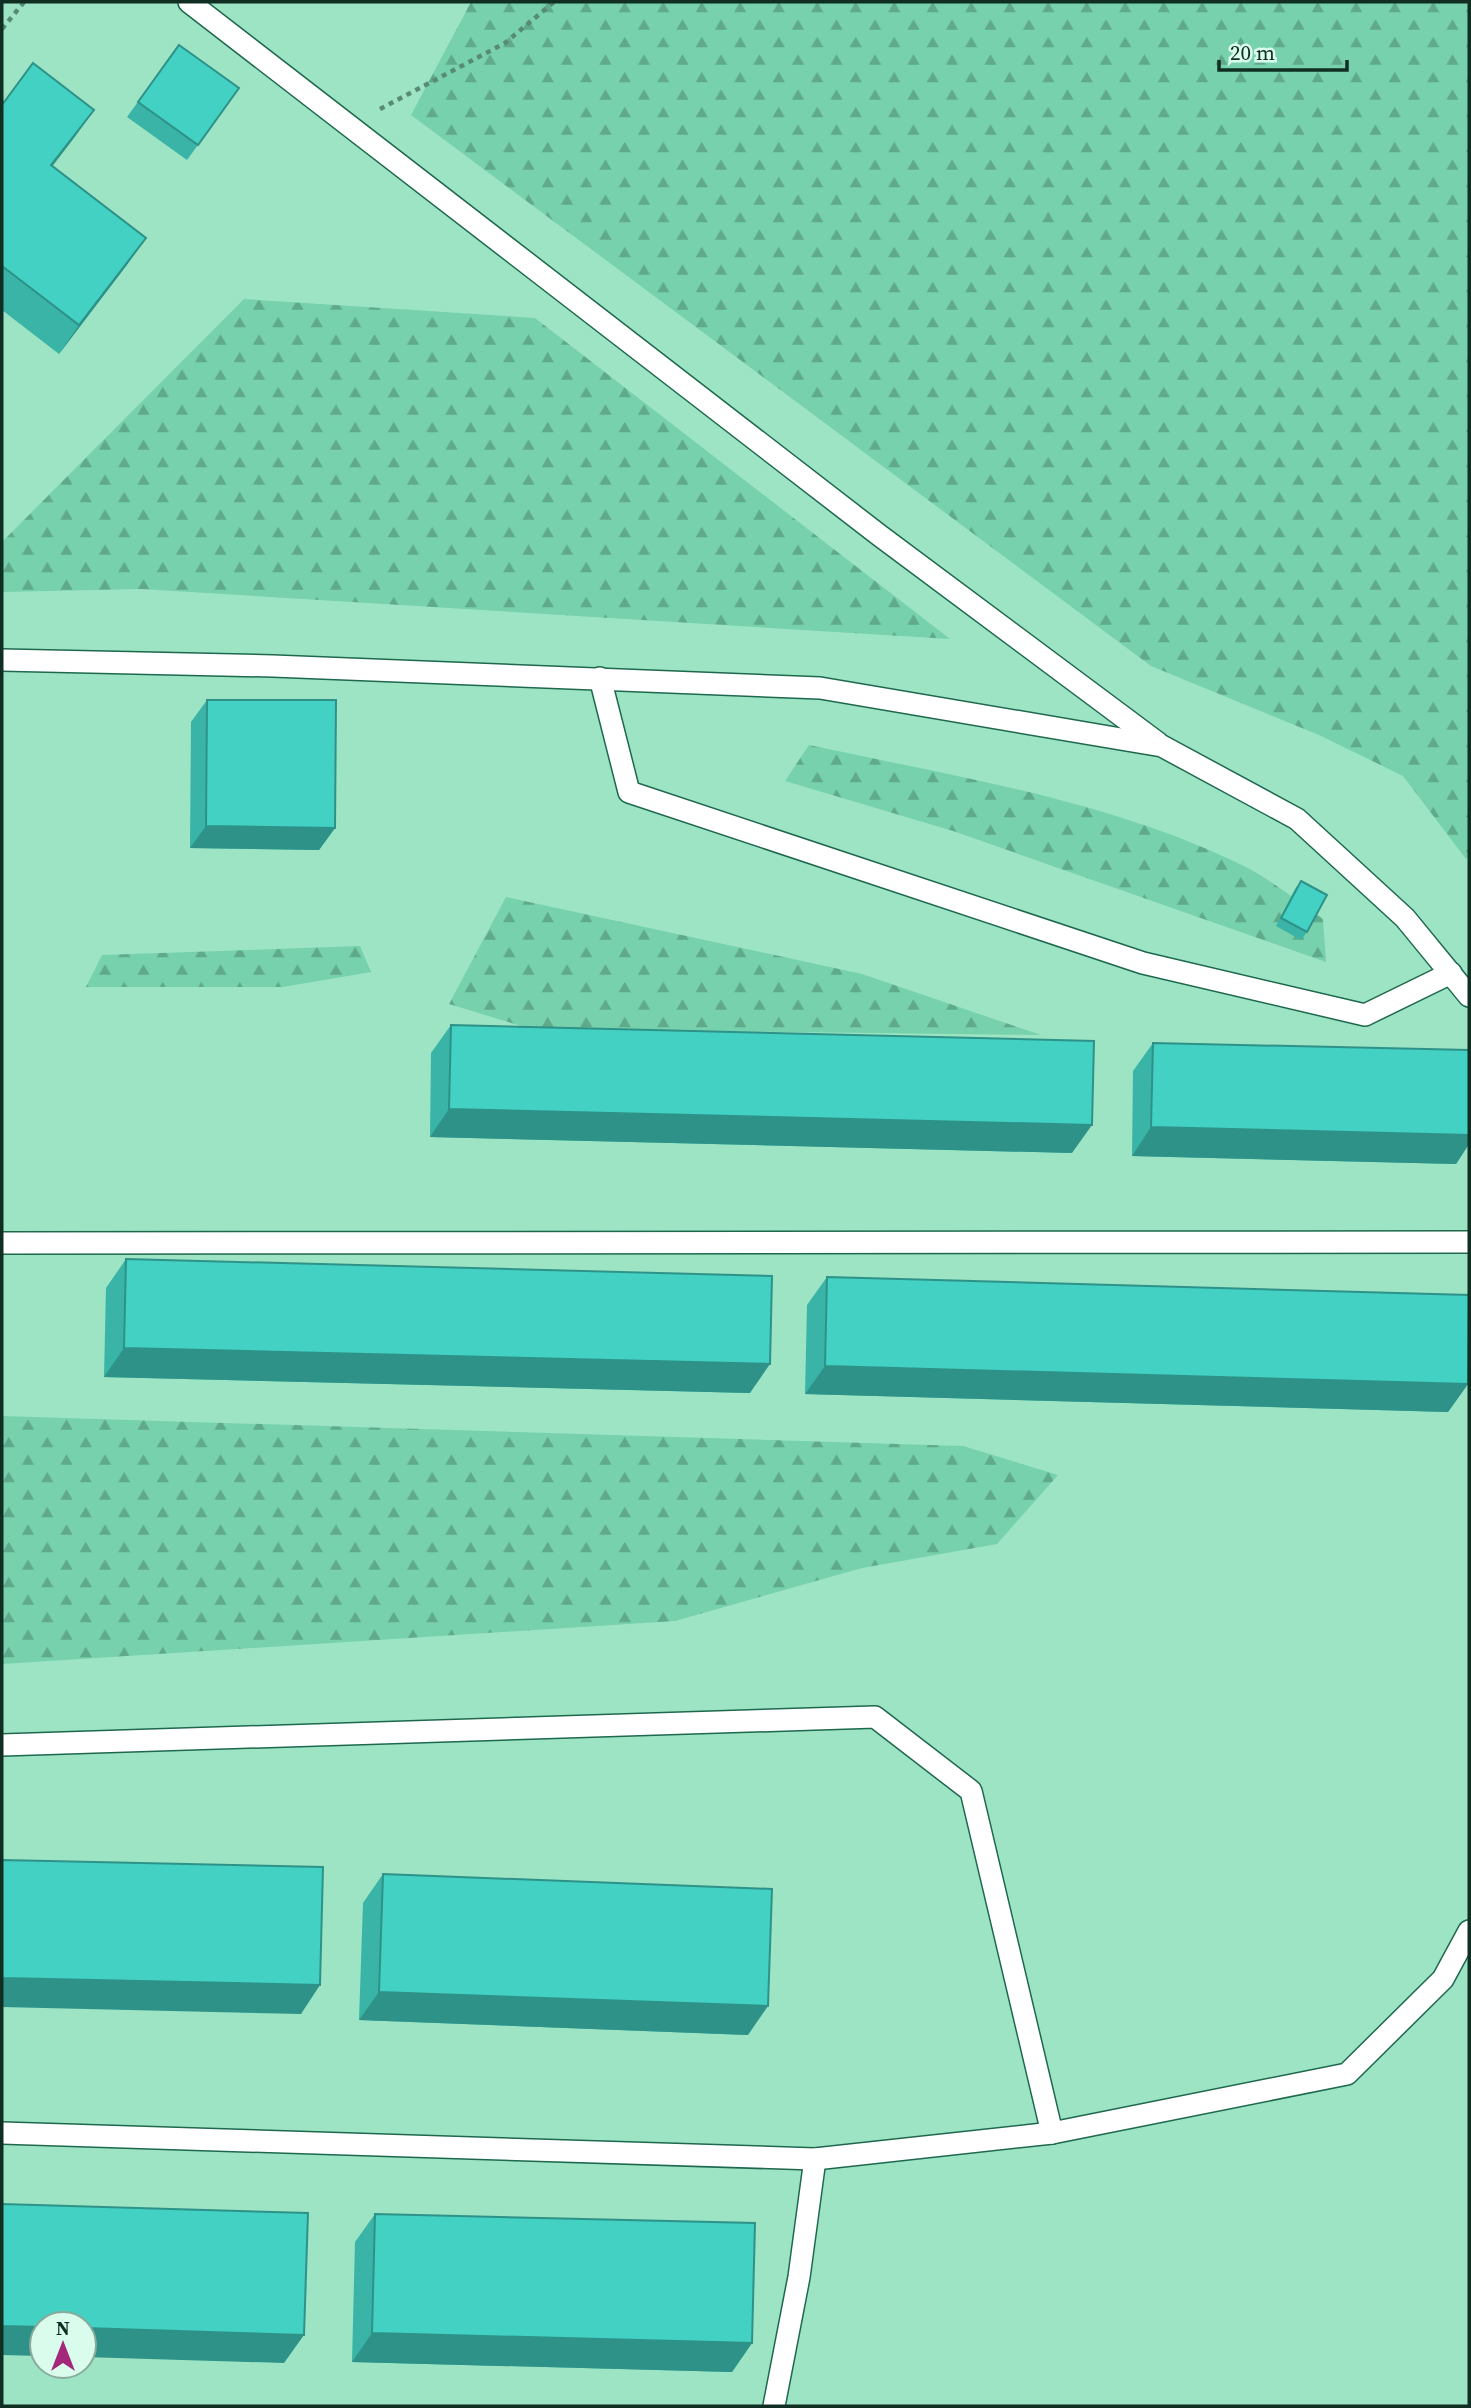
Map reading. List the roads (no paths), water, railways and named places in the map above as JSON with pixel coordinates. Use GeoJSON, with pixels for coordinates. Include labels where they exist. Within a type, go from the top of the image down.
{"type":"FeatureCollection","features":[{"type":"Feature","properties":{"kind":"lane"},"geometry":{"type":"LineString","coordinates":[[189,2],[879,535],[1162,746],[1297,819],[1405,918],[1469,996]]}},
{"type":"Feature","properties":{"kind":"lane"},"geometry":{"type":"LineString","coordinates":[[2,660],[600,678],[820,688],[1162,746]]}},
{"type":"Feature","properties":{"kind":"lane"},"geometry":{"type":"LineString","coordinates":[[600,678],[629,792],[1143,963],[1365,1015],[1451,973]]}},
{"type":"Feature","properties":{"kind":"lane"},"geometry":{"type":"LineString","coordinates":[[2,1243],[1469,1242]]}},
{"type":"Feature","properties":{"kind":"lane"},"geometry":{"type":"LineString","coordinates":[[2,1745],[875,1717],[971,1791],[1052,2133]]}},
{"type":"Feature","properties":{"kind":"lane"},"geometry":{"type":"LineString","coordinates":[[2,2133],[816,2159],[1052,2133],[1347,2074],[1443,1979],[1469,1931]]}},
{"type":"Feature","properties":{"kind":"lane"},"geometry":{"type":"LineString","coordinates":[[774,2406],[799,2277],[816,2159]]}}]}
